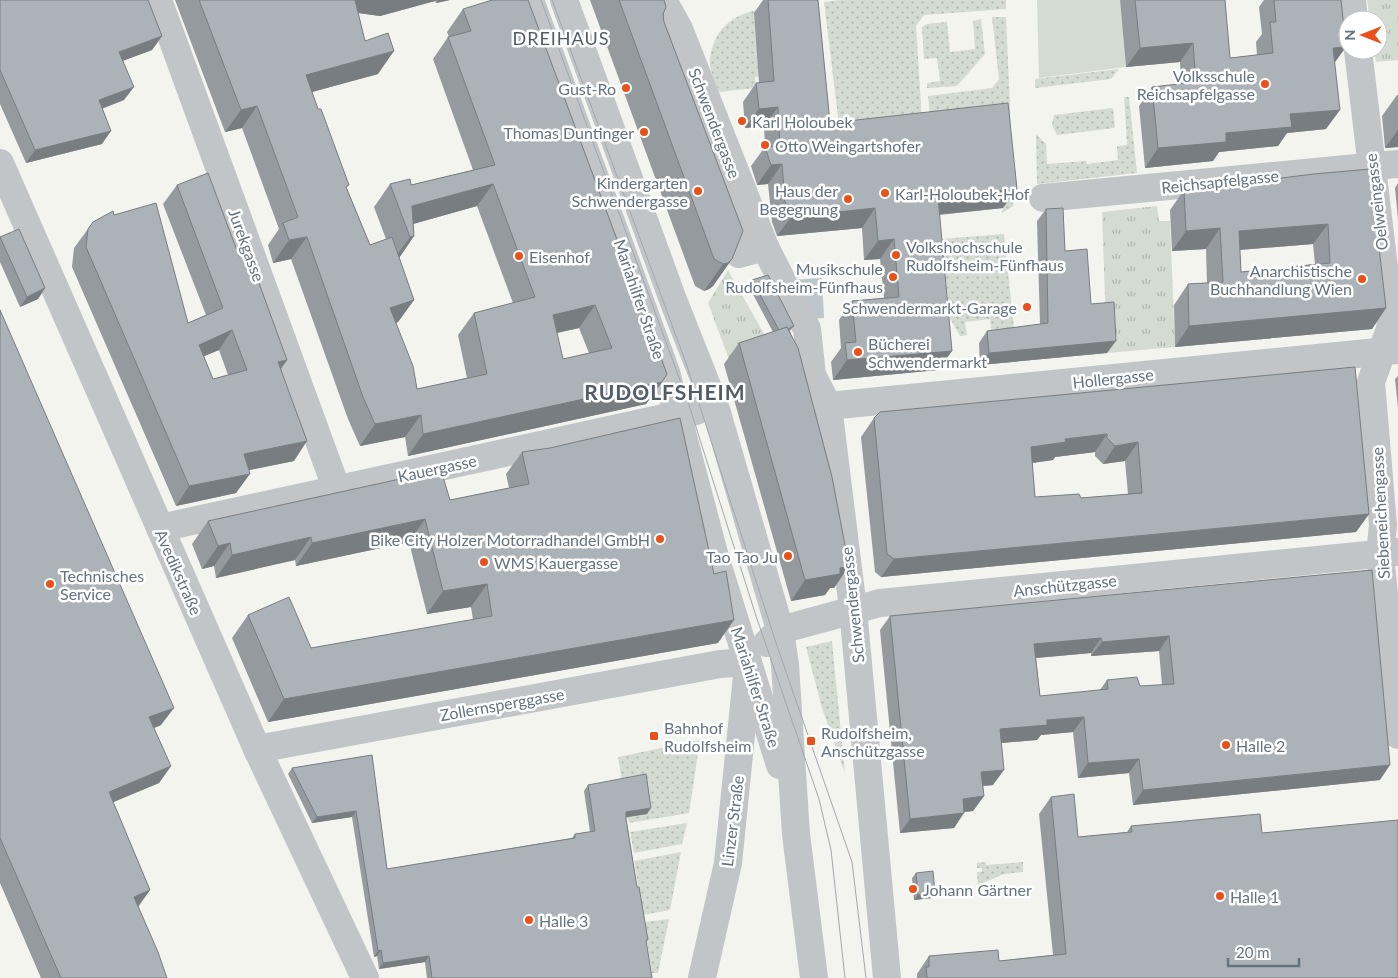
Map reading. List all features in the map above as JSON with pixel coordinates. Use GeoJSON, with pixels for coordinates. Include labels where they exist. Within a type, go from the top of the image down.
{"type":"FeatureCollection","features":[{"type":"Feature","properties":{"kind":"street","name":"Jurekgasse"},"geometry":{"type":"LineString","coordinates":[[158,0],[337,490]]}},
{"type":"Feature","properties":{"kind":"street","name":"Mariahilfer Straße"},"geometry":{"type":"LineString","coordinates":[[530,0],[663,363],[679,415],[696,493],[785,781],[796,834]]}},
{"type":"Feature","properties":{"kind":"street","name":"Mariahilfer Straße"},"geometry":{"type":"LineString","coordinates":[[564,0],[715,406],[780,630],[786,681],[796,834],[814,978]]}},
{"type":"Feature","properties":{"kind":"street","name":"Schwendergasse"},"geometry":{"type":"LineString","coordinates":[[663,0],[679,29],[765,247],[807,329],[812,375],[828,406],[853,609],[887,978]]}},
{"type":"Feature","properties":{"kind":"street","name":"Schwendergasse"},"geometry":{"type":"LineString","coordinates":[[660,43],[705,164]]}},
{"type":"Feature","properties":{"kind":"street","name":"Oelweingasse"},"geometry":{"type":"LineString","coordinates":[[1360,60],[1385,165],[1391,326],[1390,351]]}},
{"type":"Feature","properties":{"kind":"street"},"geometry":{"type":"LineString","coordinates":[[577,125],[606,115]]}},
{"type":"Feature","properties":{"kind":"street","name":"Avedikstraße"},"geometry":{"type":"LineString","coordinates":[[0,163],[257,749],[365,978]]}},
{"type":"Feature","properties":{"kind":"street","name":"Reichsapfelgasse"},"geometry":{"type":"LineString","coordinates":[[1043,198],[1385,165]]}},
{"type":"Feature","properties":{"kind":"street","name":"Schwendergasse"},"geometry":{"type":"LineString","coordinates":[[716,191],[739,254],[765,247]]}},
{"type":"Feature","properties":{"kind":"street","name":"Hollergasse"},"geometry":{"type":"LineString","coordinates":[[828,406],[1390,351]]}},
{"type":"Feature","properties":{"kind":"street","name":"Siebeneichengasse"},"geometry":{"type":"LineString","coordinates":[[1390,351],[1371,382],[1383,525],[1389,553],[1398,734]]}},
{"type":"Feature","properties":{"kind":"street","name":"Kauergasse"},"geometry":{"type":"LineString","coordinates":[[160,528],[715,406]]}},
{"type":"Feature","properties":{"kind":"street","name":"Anschützgasse"},"geometry":{"type":"LineString","coordinates":[[748,662],[780,630],[880,603],[1389,553]]}},
{"type":"Feature","properties":{"kind":"street","name":"Zollernsperggasse"},"geometry":{"type":"LineString","coordinates":[[257,749],[720,664],[748,662]]}},
{"type":"Feature","properties":{"kind":"street","name":"Linzer Straße"},"geometry":{"type":"LineString","coordinates":[[702,978],[728,863],[734,796],[744,727],[748,662]]}},
{"type":"Feature","properties":{"kind":"green space"},"geometry":{"type":"Polygon","coordinates":[[[841,0],[1006,0],[1006,9],[924,15],[916,26],[922,120],[839,125],[824,2],[841,0]]]}},
{"type":"Feature","properties":{"kind":"green space"},"geometry":{"type":"Polygon","coordinates":[[[1037,0],[1120,0],[1126,67],[1039,78],[1037,0]]]}},
{"type":"Feature","properties":{"kind":"green space"},"geometry":{"type":"Polygon","coordinates":[[[1367,0],[1398,0],[1398,60],[1376,62],[1376,60],[1388,60],[1388,10],[1368,10],[1367,0]]]}},
{"type":"Feature","properties":{"kind":"green space"},"geometry":{"type":"Polygon","coordinates":[[[811,4],[754,13],[759,76],[755,77],[756,88],[719,92],[711,71],[710,58],[715,40],[723,27],[735,18],[748,12],[811,4]]]}},
{"type":"Feature","properties":{"kind":"green space"},"geometry":{"type":"Polygon","coordinates":[[[992,17],[1006,17],[1014,196],[1013,206],[1002,213],[1003,208],[931,128],[928,96],[992,88],[999,79],[992,17]]]}},
{"type":"Feature","properties":{"kind":"green space"},"geometry":{"type":"Polygon","coordinates":[[[981,19],[985,54],[957,86],[927,88],[927,83],[940,81],[937,58],[924,59],[922,27],[927,24],[947,22],[950,52],[975,49],[973,21],[981,19]]]}},
{"type":"Feature","properties":{"kind":"green space"},"geometry":{"type":"Polygon","coordinates":[[[1119,69],[1111,79],[1035,88],[1035,79],[1119,69]]]}},
{"type":"Feature","properties":{"kind":"green space"},"geometry":{"type":"Polygon","coordinates":[[[1124,97],[1129,97],[1137,173],[1037,184],[1036,134],[1046,144],[1047,164],[1086,161],[1087,164],[1118,160],[1117,146],[1127,145],[1124,97]]]}},
{"type":"Feature","properties":{"kind":"green space"},"geometry":{"type":"Polygon","coordinates":[[[1113,108],[1115,128],[1057,135],[1052,125],[1054,115],[1113,108]]]}},
{"type":"Feature","properties":{"kind":"green space"},"geometry":{"type":"Polygon","coordinates":[[[1157,206],[1159,221],[1170,221],[1175,347],[1107,353],[1102,212],[1157,206]]]}},
{"type":"Feature","properties":{"kind":"green space"},"geometry":{"type":"Polygon","coordinates":[[[1004,234],[1015,338],[992,337],[990,319],[965,322],[967,335],[960,336],[950,318],[942,239],[1004,234]]]}},
{"type":"Feature","properties":{"kind":"green space"},"geometry":{"type":"Polygon","coordinates":[[[728,270],[772,348],[730,362],[708,303],[728,270]]]}},
{"type":"Feature","properties":{"kind":"green space"},"geometry":{"type":"Polygon","coordinates":[[[832,641],[845,773],[822,708],[806,647],[832,641]]]}},
{"type":"Feature","properties":{"kind":"green space"},"geometry":{"type":"Polygon","coordinates":[[[700,740],[689,813],[629,823],[618,757],[700,740]]]}},
{"type":"Feature","properties":{"kind":"green space"},"geometry":{"type":"Polygon","coordinates":[[[687,823],[682,844],[634,853],[630,832],[687,823]]]}},
{"type":"Feature","properties":{"kind":"green space"},"geometry":{"type":"Polygon","coordinates":[[[681,852],[670,910],[643,915],[634,861],[681,852]]]}},
{"type":"Feature","properties":{"kind":"green space"},"geometry":{"type":"Polygon","coordinates":[[[986,862],[986,865],[1023,862],[1023,872],[1004,874],[978,885],[977,872],[982,872],[982,868],[977,868],[977,863],[986,862]]]}},
{"type":"Feature","properties":{"kind":"green space"},"geometry":{"type":"Polygon","coordinates":[[[669,919],[658,973],[652,973],[644,922],[669,919]]]}},
{"type":"Feature","properties":{"kind":"shaded area"},"geometry":{"type":"Polygon","coordinates":[[[822,278],[824,318],[810,319],[791,280],[822,278]]]}},
{"type":"Feature","properties":{"kind":"building"},"geometry":{"type":"Polygon","coordinates":[[[0,0],[148,0],[162,36],[119,52],[134,87],[99,100],[111,131],[35,150],[0,70],[0,0]]]}},
{"type":"Feature","properties":{"kind":"building"},"geometry":{"type":"Polygon","coordinates":[[[199,0],[355,0],[365,41],[388,33],[394,51],[306,75],[318,109],[321,109],[349,185],[346,187],[370,245],[392,237],[414,300],[390,308],[413,366],[417,389],[487,374],[474,313],[535,297],[493,184],[412,206],[414,236],[410,237],[390,184],[410,179],[411,185],[495,165],[448,37],[471,31],[463,9],[492,0],[528,0],[667,374],[662,382],[423,434],[421,415],[375,424],[363,397],[307,237],[289,240],[283,223],[298,217],[257,106],[241,110],[199,0]],[[595,305],[553,315],[563,359],[612,348],[595,305]]]}},
{"type":"Feature","properties":{"kind":"building"},"geometry":{"type":"Polygon","coordinates":[[[619,0],[664,0],[666,7],[663,14],[664,22],[743,231],[732,259],[728,263],[723,264],[714,259],[619,0]]]}},
{"type":"Feature","properties":{"kind":"building","name":"Karl-Holoubek-Hof"},"geometry":{"type":"Polygon","coordinates":[[[768,0],[818,0],[830,123],[1008,103],[1017,189],[938,197],[952,351],[847,360],[845,343],[856,342],[852,301],[899,297],[894,239],[878,241],[875,208],[791,217],[785,202],[782,164],[771,165],[765,147],[780,146],[778,107],[759,109],[756,83],[774,81],[768,0]]]}},
{"type":"Feature","properties":{"kind":"building","name":"Volksschule Reichsapfelgasse"},"geometry":{"type":"Polygon","coordinates":[[[1135,0],[1225,0],[1230,58],[1273,53],[1270,22],[1276,22],[1274,0],[1341,0],[1342,10],[1338,10],[1338,48],[1333,48],[1340,110],[1290,114],[1292,127],[1226,133],[1226,142],[1158,148],[1152,87],[1196,82],[1193,43],[1140,48],[1135,0]]]}},
{"type":"Feature","properties":{"kind":"building"},"geometry":{"type":"Polygon","coordinates":[[[1370,169],[1386,308],[1189,326],[1188,284],[1223,282],[1220,228],[1186,231],[1184,190],[1370,169]],[[1328,224],[1239,231],[1241,272],[1330,263],[1328,224]]]}},
{"type":"Feature","properties":{"kind":"building"},"geometry":{"type":"Polygon","coordinates":[[[208,173],[239,256],[248,253],[287,360],[278,362],[307,441],[244,454],[250,474],[189,486],[86,247],[88,229],[93,222],[113,211],[114,215],[156,203],[188,323],[223,308],[177,185],[208,173]],[[232,330],[199,345],[213,379],[247,370],[232,330]]]}},
{"type":"Feature","properties":{"kind":"building"},"geometry":{"type":"Polygon","coordinates":[[[1063,208],[1065,251],[1087,249],[1091,304],[1114,302],[1116,341],[989,353],[987,331],[1048,323],[1046,209],[1063,208]]]}},
{"type":"Feature","properties":{"kind":"building"},"geometry":{"type":"Polygon","coordinates":[[[19,229],[45,288],[27,297],[0,237],[19,229]]]}},
{"type":"Feature","properties":{"kind":"building"},"geometry":{"type":"Polygon","coordinates":[[[768,275],[794,326],[788,329],[787,327],[779,330],[752,280],[768,275]]]}},
{"type":"Feature","properties":{"kind":"building","name":"Technisches Service"},"geometry":{"type":"Polygon","coordinates":[[[0,310],[174,708],[149,717],[171,766],[109,792],[150,890],[134,897],[167,978],[61,978],[0,838],[0,310]]]}},
{"type":"Feature","properties":{"kind":"building"},"geometry":{"type":"Polygon","coordinates":[[[787,327],[798,348],[832,477],[849,566],[840,568],[840,574],[805,580],[739,343],[787,327]]]}},
{"type":"Feature","properties":{"kind":"building"},"geometry":{"type":"Polygon","coordinates":[[[1355,367],[1369,514],[894,559],[887,554],[874,418],[880,412],[1355,367]],[[1107,434],[1065,439],[1066,442],[1031,447],[1035,497],[1079,494],[1081,498],[1142,493],[1138,442],[1115,446],[1107,438],[1107,434]]]}},
{"type":"Feature","properties":{"kind":"building"},"geometry":{"type":"Polygon","coordinates":[[[680,418],[714,574],[726,571],[734,620],[284,699],[248,615],[289,597],[311,648],[492,616],[487,584],[443,591],[425,519],[312,543],[311,537],[232,555],[230,543],[218,546],[208,521],[441,470],[450,500],[529,484],[522,452],[550,448],[680,418]]]}},
{"type":"Feature","properties":{"kind":"building"},"geometry":{"type":"Polygon","coordinates":[[[1372,570],[1390,765],[1143,790],[1139,759],[1088,763],[1084,717],[1047,720],[1047,725],[1000,729],[1004,770],[981,772],[984,796],[963,799],[964,813],[910,819],[890,616],[1372,570]],[[1169,636],[1102,642],[1101,638],[1034,644],[1040,696],[1108,689],[1107,680],[1137,677],[1140,686],[1174,684],[1169,636]]]}},
{"type":"Feature","properties":{"kind":"building","name":"Halle 3"},"geometry":{"type":"Polygon","coordinates":[[[372,755],[387,869],[575,838],[575,834],[595,831],[588,785],[646,774],[651,808],[626,812],[626,819],[648,940],[646,940],[652,978],[432,978],[429,956],[383,963],[381,950],[378,951],[356,811],[317,817],[292,768],[372,755]]]}},
{"type":"Feature","properties":{"kind":"building","name":"Halle 1"},"geometry":{"type":"Polygon","coordinates":[[[1074,794],[1078,837],[1132,832],[1131,826],[1260,814],[1262,833],[1398,820],[1398,978],[927,978],[926,967],[929,967],[929,956],[998,950],[999,961],[1066,954],[1051,797],[1074,794]]]}},
{"type":"Feature","properties":{"kind":"building"},"geometry":{"type":"Polygon","coordinates":[[[933,871],[935,893],[918,895],[916,873],[933,871]]]}},
{"type":"Feature","properties":{"kind":"tram line"},"geometry":{"type":"LineString","coordinates":[[541,0],[689,405],[756,616],[819,799],[831,850],[845,978]]}},
{"type":"Feature","properties":{"kind":"tram line"},"geometry":{"type":"LineString","coordinates":[[552,0],[686,363],[776,643],[852,862],[866,978]]}},
{"type":"Feature","properties":{"kind":"place","name":"Volksschule Reichsapfelgasse"},"geometry":{"type":"Point","coordinates":[1265,84]}},
{"type":"Feature","properties":{"kind":"place","name":"Gust-Ro"},"geometry":{"type":"Point","coordinates":[626,88]}},
{"type":"Feature","properties":{"kind":"place","name":"Karl Holoubek"},"geometry":{"type":"Point","coordinates":[742,121]}},
{"type":"Feature","properties":{"kind":"place","name":"Thomas Duntinger"},"geometry":{"type":"Point","coordinates":[644,132]}},
{"type":"Feature","properties":{"kind":"place","name":"Otto Weingartshofer"},"geometry":{"type":"Point","coordinates":[765,145]}},
{"type":"Feature","properties":{"kind":"place","name":"Kindergarten Schwendergasse"},"geometry":{"type":"Point","coordinates":[698,191]}},
{"type":"Feature","properties":{"kind":"place","name":"Karl-Holoubek-Hof"},"geometry":{"type":"Point","coordinates":[885,193]}},
{"type":"Feature","properties":{"kind":"place","name":"Haus der Begegnung"},"geometry":{"type":"Point","coordinates":[848,199]}},
{"type":"Feature","properties":{"kind":"place","name":"Volkshochschule Rudolfsheim-Fünfhaus"},"geometry":{"type":"Point","coordinates":[896,255]}},
{"type":"Feature","properties":{"kind":"place","name":"Eisenhof"},"geometry":{"type":"Point","coordinates":[519,256]}},
{"type":"Feature","properties":{"kind":"place","name":"Musikschule Rudolfsheim-Fünfhaus"},"geometry":{"type":"Point","coordinates":[893,277]}},
{"type":"Feature","properties":{"kind":"place","name":"Anarchistische Buchhandlung Wien"},"geometry":{"type":"Point","coordinates":[1362,279]}},
{"type":"Feature","properties":{"kind":"place","name":"Schwendermarkt-Garage"},"geometry":{"type":"Point","coordinates":[1027,307]}},
{"type":"Feature","properties":{"kind":"place","name":"Bücherei Schwendermarkt"},"geometry":{"type":"Point","coordinates":[858,352]}},
{"type":"Feature","properties":{"kind":"place","name":"Bike City Holzer Motorradhandel GmbH"},"geometry":{"type":"Point","coordinates":[660,539]}},
{"type":"Feature","properties":{"kind":"place","name":"Tao Tao Ju"},"geometry":{"type":"Point","coordinates":[788,556]}},
{"type":"Feature","properties":{"kind":"place","name":"WMS Kauergasse"},"geometry":{"type":"Point","coordinates":[484,562]}},
{"type":"Feature","properties":{"kind":"place","name":"Technisches Service"},"geometry":{"type":"Point","coordinates":[50,584]}},
{"type":"Feature","properties":{"kind":"place","name":"Bahnhof Rudolfsheim"},"geometry":{"type":"Point","coordinates":[654,736]}},
{"type":"Feature","properties":{"kind":"place","name":"Rudolfsheim, Anschützgasse"},"geometry":{"type":"Point","coordinates":[811,741]}},
{"type":"Feature","properties":{"kind":"place","name":"Halle 2"},"geometry":{"type":"Point","coordinates":[1226,745]}},
{"type":"Feature","properties":{"kind":"place","name":"Johann Gärtner"},"geometry":{"type":"Point","coordinates":[913,889]}},
{"type":"Feature","properties":{"kind":"place","name":"Halle 1"},"geometry":{"type":"Point","coordinates":[1220,896]}},
{"type":"Feature","properties":{"kind":"place","name":"Halle 3"},"geometry":{"type":"Point","coordinates":[529,920]}},
{"type":"Feature","properties":{"kind":"district","name":"DREIHAUS"},"geometry":{"type":"Point","coordinates":[561,38]}},
{"type":"Feature","properties":{"kind":"district","name":"RUDOLFSHEIM"},"geometry":{"type":"Point","coordinates":[665,391]}}]}
